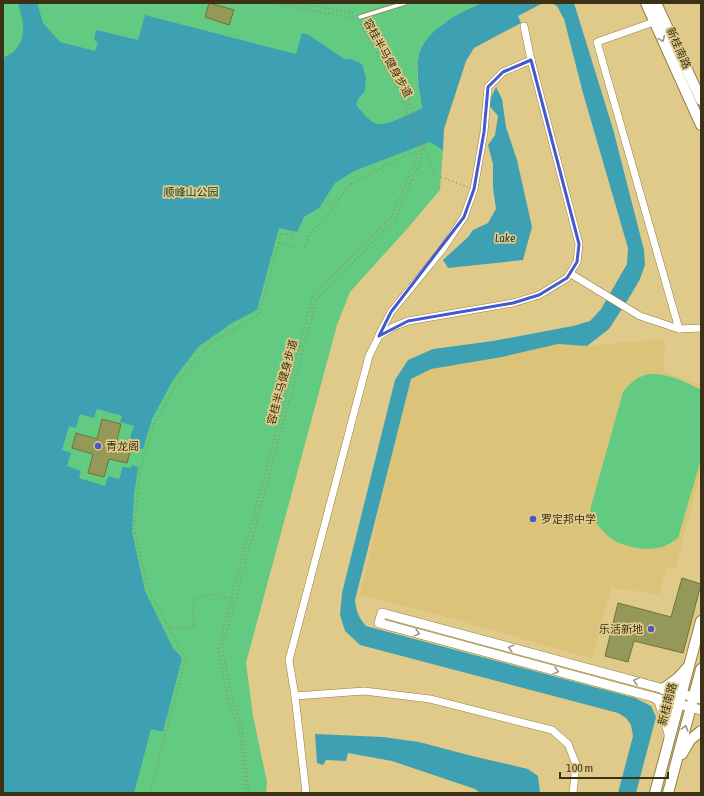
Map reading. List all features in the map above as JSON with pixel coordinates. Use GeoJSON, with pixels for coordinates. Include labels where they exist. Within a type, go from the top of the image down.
{"type":"FeatureCollection","features":[{"type":"Feature","properties":{"kind":"main road","name":"新桂南路"},"geometry":{"type":"LineString","coordinates":[[646,3],[701,125]]}},
{"type":"Feature","properties":{"kind":"main road","name":"新桂南路"},"geometry":{"type":"LineString","coordinates":[[656,3],[701,100]]}},
{"type":"Feature","properties":{"kind":"main road","name":"新桂南路"},"geometry":{"type":"LineString","coordinates":[[655,793],[701,621]]}},
{"type":"Feature","properties":{"kind":"main road"},"geometry":{"type":"LineString","coordinates":[[663,689],[685,671],[692,655]]}},
{"type":"Feature","properties":{"kind":"main road"},"geometry":{"type":"LineString","coordinates":[[668,793],[697,703],[701,669]]}},
{"type":"Feature","properties":{"kind":"main road"},"geometry":{"type":"LineString","coordinates":[[673,776],[690,740],[701,731]]}},
{"type":"Feature","properties":{"kind":"street"},"geometry":{"type":"LineString","coordinates":[[654,22],[596,42],[680,329]]}},
{"type":"Feature","properties":{"kind":"street"},"geometry":{"type":"LineString","coordinates":[[378,336],[393,327],[408,321],[513,303],[539,295],[567,278],[578,262],[579,244],[531,60],[524,26]]}},
{"type":"Feature","properties":{"kind":"street"},"geometry":{"type":"LineString","coordinates":[[306,793],[295,696],[289,660],[369,356],[391,312],[442,250],[464,217],[474,189],[484,132],[488,87],[503,72],[531,60]]}},
{"type":"Feature","properties":{"kind":"street"},"geometry":{"type":"LineString","coordinates":[[571,274],[640,316],[680,329],[701,328]]}},
{"type":"Feature","properties":{"kind":"street"},"geometry":{"type":"LineString","coordinates":[[382,613],[682,694],[697,703],[679,704],[379,623],[382,613]]}},
{"type":"Feature","properties":{"kind":"street"},"geometry":{"type":"LineString","coordinates":[[295,696],[364,691],[430,699],[552,730],[568,744],[576,764],[573,793]]}},
{"type":"Feature","properties":{"kind":"street"},"geometry":{"type":"LineString","coordinates":[[652,697],[659,701],[669,734],[666,752]]}},
{"type":"Feature","properties":{"kind":"lane"},"geometry":{"type":"LineString","coordinates":[[359,17],[405,3]]}},
{"type":"Feature","properties":{"kind":"path"},"geometry":{"type":"LineString","coordinates":[[273,3],[308,10],[359,17],[368,26],[402,87],[409,102],[435,175],[474,189]]}},
{"type":"Feature","properties":{"kind":"path","name":"容桂半马健身步道"},"geometry":{"type":"LineString","coordinates":[[248,793],[239,726],[229,705],[218,648],[231,599],[313,296],[392,216],[420,150],[401,95],[358,14],[293,3]]}},
{"type":"Feature","properties":{"kind":"path"},"geometry":{"type":"LineString","coordinates":[[279,242],[304,249],[310,233],[327,216],[348,186],[398,159],[420,150],[424,146]]}},
{"type":"Feature","properties":{"kind":"path"},"geometry":{"type":"LineString","coordinates":[[248,793],[242,725],[234,706],[222,649],[317,299],[396,218],[420,161],[424,146]]}},
{"type":"Feature","properties":{"kind":"path"},"geometry":{"type":"LineString","coordinates":[[150,793],[186,657],[179,647],[147,586],[134,528],[140,470],[154,424],[178,380],[210,344],[259,314],[281,233],[293,236],[300,209],[307,211],[311,198],[336,204]]}},
{"type":"Feature","properties":{"kind":"path"},"geometry":{"type":"LineString","coordinates":[[169,628],[186,628],[193,626],[194,617],[191,605],[196,597],[217,594],[231,599]]}},
{"type":"Feature","properties":{"kind":"highlighted area"},"geometry":{"type":"Polygon","coordinates":[[[531,60],[579,244],[577,262],[567,278],[539,295],[513,303],[408,321],[379,336],[391,312],[464,217],[474,189],[484,132],[488,87],[503,72],[531,60]]]}},
{"type":"Feature","properties":{"kind":"shaded area","name":"罗定邦中学"},"geometry":{"type":"Polygon","coordinates":[[[665,339],[664,371],[701,385],[701,470],[676,568],[666,567],[660,594],[611,588],[592,659],[454,619],[360,595],[394,444],[411,379],[431,369],[559,344],[587,346],[665,339]]]}},
{"type":"Feature","properties":{"kind":"green space","name":"顺峰山公园"},"geometry":{"type":"Polygon","coordinates":[[[3,3],[482,3],[442,24],[419,55],[417,72],[422,108],[443,150],[440,190],[350,292],[337,325],[246,663],[253,716],[267,782],[266,793],[3,793],[3,3]]]}},
{"type":"Feature","properties":{"kind":"green space"},"geometry":{"type":"Polygon","coordinates":[[[648,374],[669,376],[701,390],[701,459],[678,538],[668,545],[644,549],[632,547],[612,539],[594,521],[590,510],[623,392],[634,381],[648,374]]]}},
{"type":"Feature","properties":{"kind":"water","name":"顺峰山公园"},"geometry":{"type":"Polygon","coordinates":[[[18,3],[37,3],[43,23],[60,42],[95,51],[98,42],[94,40],[96,30],[138,40],[145,15],[296,54],[302,33],[309,35],[344,59],[351,59],[362,64],[366,77],[365,91],[358,99],[356,105],[371,121],[377,124],[382,124],[400,119],[422,108],[418,75],[419,55],[428,38],[444,23],[464,11],[482,3],[543,3],[518,16],[521,23],[474,48],[466,61],[444,129],[443,150],[430,142],[354,171],[335,183],[319,208],[304,217],[297,232],[279,228],[257,310],[232,323],[198,347],[173,380],[152,419],[143,449],[138,448],[138,443],[129,441],[134,426],[120,422],[122,416],[97,409],[94,418],[80,414],[76,428],[69,426],[62,450],[71,453],[67,466],[81,471],[79,478],[105,486],[108,476],[119,479],[123,467],[131,468],[132,465],[138,467],[134,495],[132,532],[145,591],[173,648],[182,658],[163,732],[151,729],[134,793],[3,793],[3,58],[13,52],[18,46],[23,34],[23,22],[18,3]]]}},
{"type":"Feature","properties":{"kind":"water"},"geometry":{"type":"Polygon","coordinates":[[[551,3],[574,3],[613,129],[644,250],[645,265],[640,279],[609,329],[587,346],[558,344],[502,357],[431,369],[411,379],[355,600],[358,614],[366,626],[635,698],[651,706],[656,717],[636,793],[618,793],[633,736],[631,725],[626,718],[618,713],[360,645],[345,631],[340,615],[342,593],[395,380],[408,360],[433,349],[493,341],[573,326],[590,321],[601,309],[627,264],[628,248],[583,93],[564,19],[557,6],[551,3]]]}},
{"type":"Feature","properties":{"kind":"water","name":"Lake"},"geometry":{"type":"Polygon","coordinates":[[[496,87],[502,99],[506,127],[517,160],[532,227],[523,260],[448,268],[443,260],[468,237],[473,230],[488,223],[496,209],[493,188],[493,164],[488,145],[495,135],[498,116],[488,104],[496,87]]]}},
{"type":"Feature","properties":{"kind":"water"},"geometry":{"type":"Polygon","coordinates":[[[315,734],[383,737],[419,742],[528,769],[538,776],[540,792],[480,793],[475,789],[392,761],[348,753],[346,761],[326,760],[323,765],[317,763],[315,734]]]}},
{"type":"Feature","properties":{"kind":"building"},"geometry":{"type":"Polygon","coordinates":[[[209,3],[234,10],[229,25],[205,17],[209,3]]]}},
{"type":"Feature","properties":{"kind":"building","name":"青龙阁"},"geometry":{"type":"Polygon","coordinates":[[[102,419],[121,424],[116,444],[131,448],[127,463],[109,459],[104,477],[88,473],[93,454],[72,448],[76,433],[97,439],[102,419]]]}},
{"type":"Feature","properties":{"kind":"building","name":"乐活新地"},"geometry":{"type":"Polygon","coordinates":[[[682,578],[701,584],[683,653],[634,641],[628,662],[605,656],[618,603],[671,617],[682,578]]]}},
{"type":"Feature","properties":{"kind":"place","name":"青龙阁"},"geometry":{"type":"Point","coordinates":[98,446]}},
{"type":"Feature","properties":{"kind":"place","name":"罗定邦中学"},"geometry":{"type":"Point","coordinates":[533,519]}},
{"type":"Feature","properties":{"kind":"place","name":"乐活新地"},"geometry":{"type":"Point","coordinates":[651,629]}}]}
